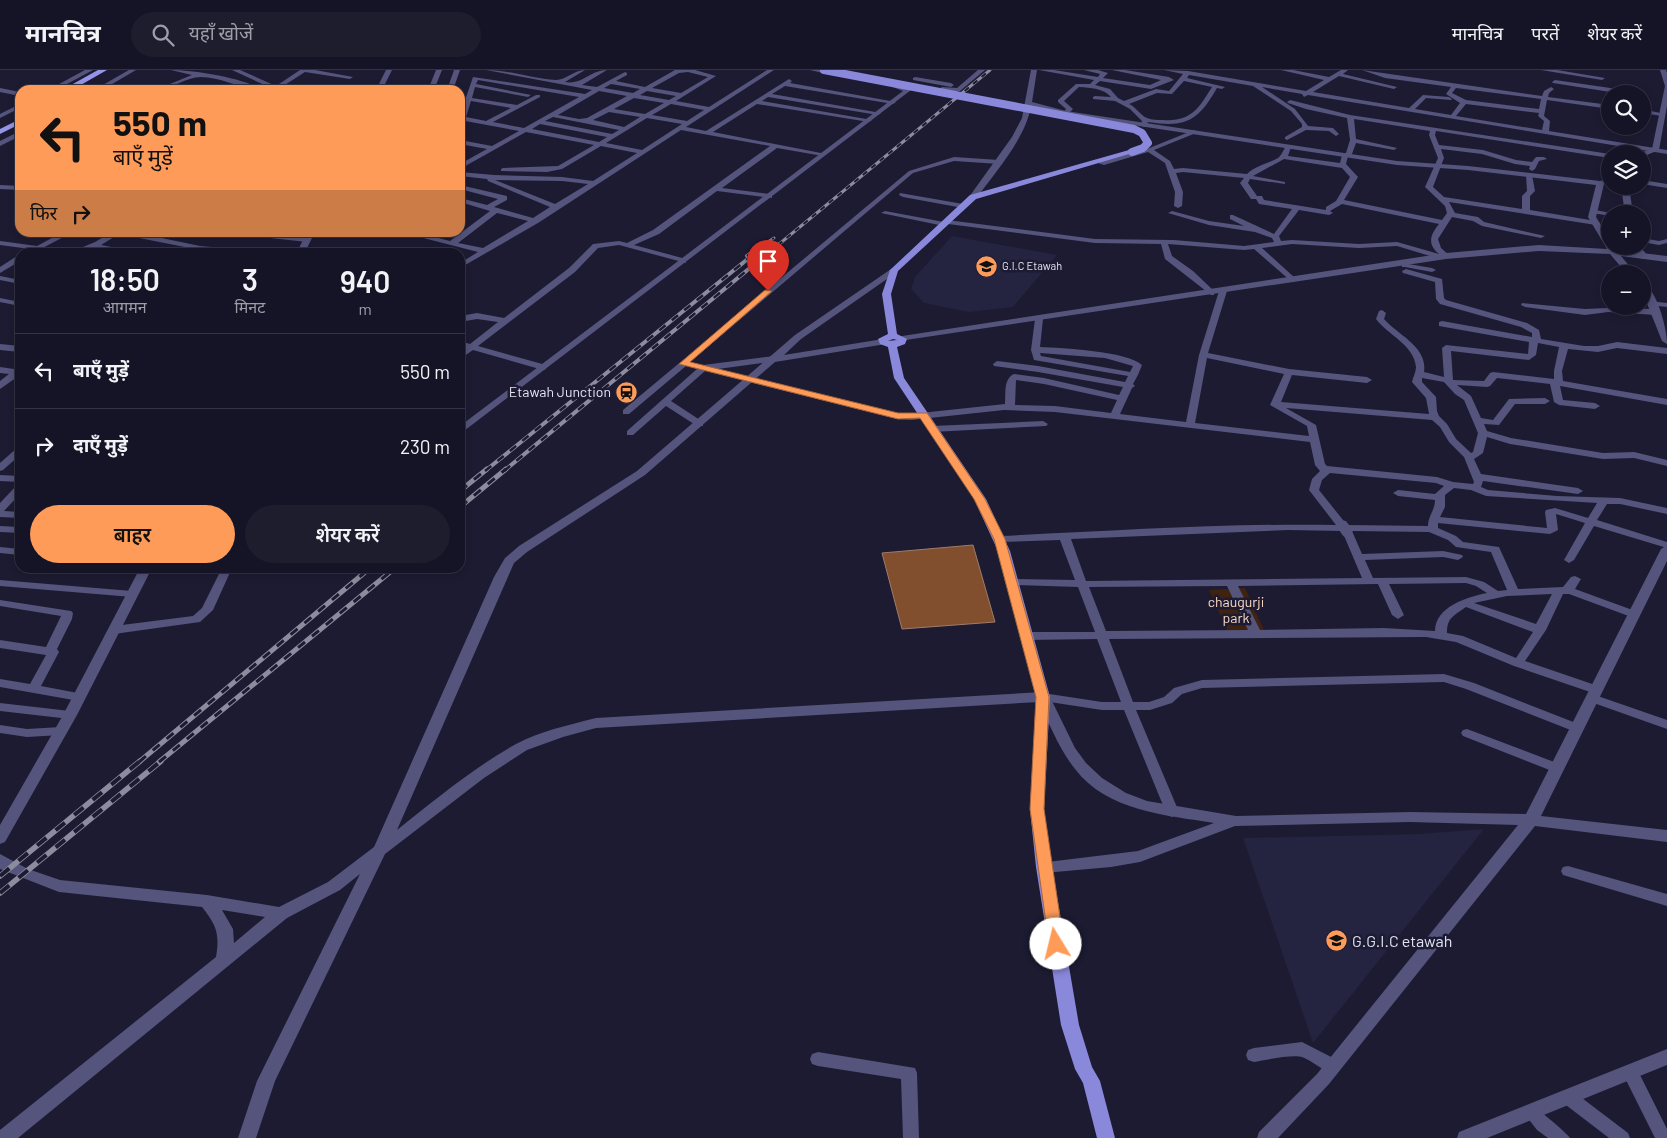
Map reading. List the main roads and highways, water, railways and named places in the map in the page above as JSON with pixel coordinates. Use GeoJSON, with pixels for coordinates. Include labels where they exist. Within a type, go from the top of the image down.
{"type":"FeatureCollection","features":[{"type":"Feature","properties":{"kind":"highway"},"geometry":{"type":"LineString","coordinates":[[76,85],[104,70]]}},
{"type":"Feature","properties":{"kind":"highway"},"geometry":{"type":"LineString","coordinates":[[86,85],[113,70]]}},
{"type":"Feature","properties":{"kind":"highway"},"geometry":{"type":"LineString","coordinates":[[0,126],[15,118]]}},
{"type":"Feature","properties":{"kind":"highway"},"geometry":{"type":"LineString","coordinates":[[0,132],[15,124]]}},
{"type":"Feature","properties":{"kind":"main road"},"geometry":{"type":"LineString","coordinates":[[824,70],[1128,128],[1142,133],[1148,143],[1143,148],[1132,152],[973,197],[894,270],[886,282],[885,293],[899,378],[980,499],[1000,539],[1012,582],[1042,697],[1037,809],[1044,867],[1070,1025],[1084,1069],[1091,1082],[1106,1138]]}},
{"type":"Feature","properties":{"kind":"main road"},"geometry":{"type":"LineString","coordinates":[[1084,1069],[1084,1083],[1098,1138]]}},
{"type":"Feature","properties":{"kind":"railway"},"geometry":{"type":"LineString","coordinates":[[778,245],[990,70]]}},
{"type":"Feature","properties":{"kind":"railway"},"geometry":{"type":"LineString","coordinates":[[763,245],[774,238]]}},
{"type":"Feature","properties":{"kind":"railway"},"geometry":{"type":"LineString","coordinates":[[747,256],[765,244]]}},
{"type":"Feature","properties":{"kind":"railway"},"geometry":{"type":"LineString","coordinates":[[504,471],[779,244]]}},
{"type":"Feature","properties":{"kind":"railway"},"geometry":{"type":"LineString","coordinates":[[485,471],[754,254]]}},
{"type":"Feature","properties":{"kind":"railway"},"geometry":{"type":"LineString","coordinates":[[465,487],[487,469]]}},
{"type":"Feature","properties":{"kind":"railway"},"geometry":{"type":"LineString","coordinates":[[465,503],[506,469]]}},
{"type":"Feature","properties":{"kind":"railway"},"geometry":{"type":"LineString","coordinates":[[139,762],[364,573]]}},
{"type":"Feature","properties":{"kind":"railway"},"geometry":{"type":"LineString","coordinates":[[159,762],[389,573]]}},
{"type":"Feature","properties":{"kind":"railway"},"geometry":{"type":"LineString","coordinates":[[0,876],[140,761]]}},
{"type":"Feature","properties":{"kind":"railway"},"geometry":{"type":"LineString","coordinates":[[0,893],[161,761]]}},
{"type":"Feature","properties":{"kind":"place","name":"G.I.C Etawah"},"geometry":{"type":"Point","coordinates":[986,266]}},
{"type":"Feature","properties":{"kind":"place","name":"Etawah Junction"},"geometry":{"type":"Point","coordinates":[627,392]}},
{"type":"Feature","properties":{"kind":"place","name":"G.G.I.C etawah"},"geometry":{"type":"Point","coordinates":[1336,941]}},
{"type":"Feature","properties":{"kind":"park label","name":"chaugurji park"},"geometry":{"type":"Point","coordinates":[1236,610]}}]}
